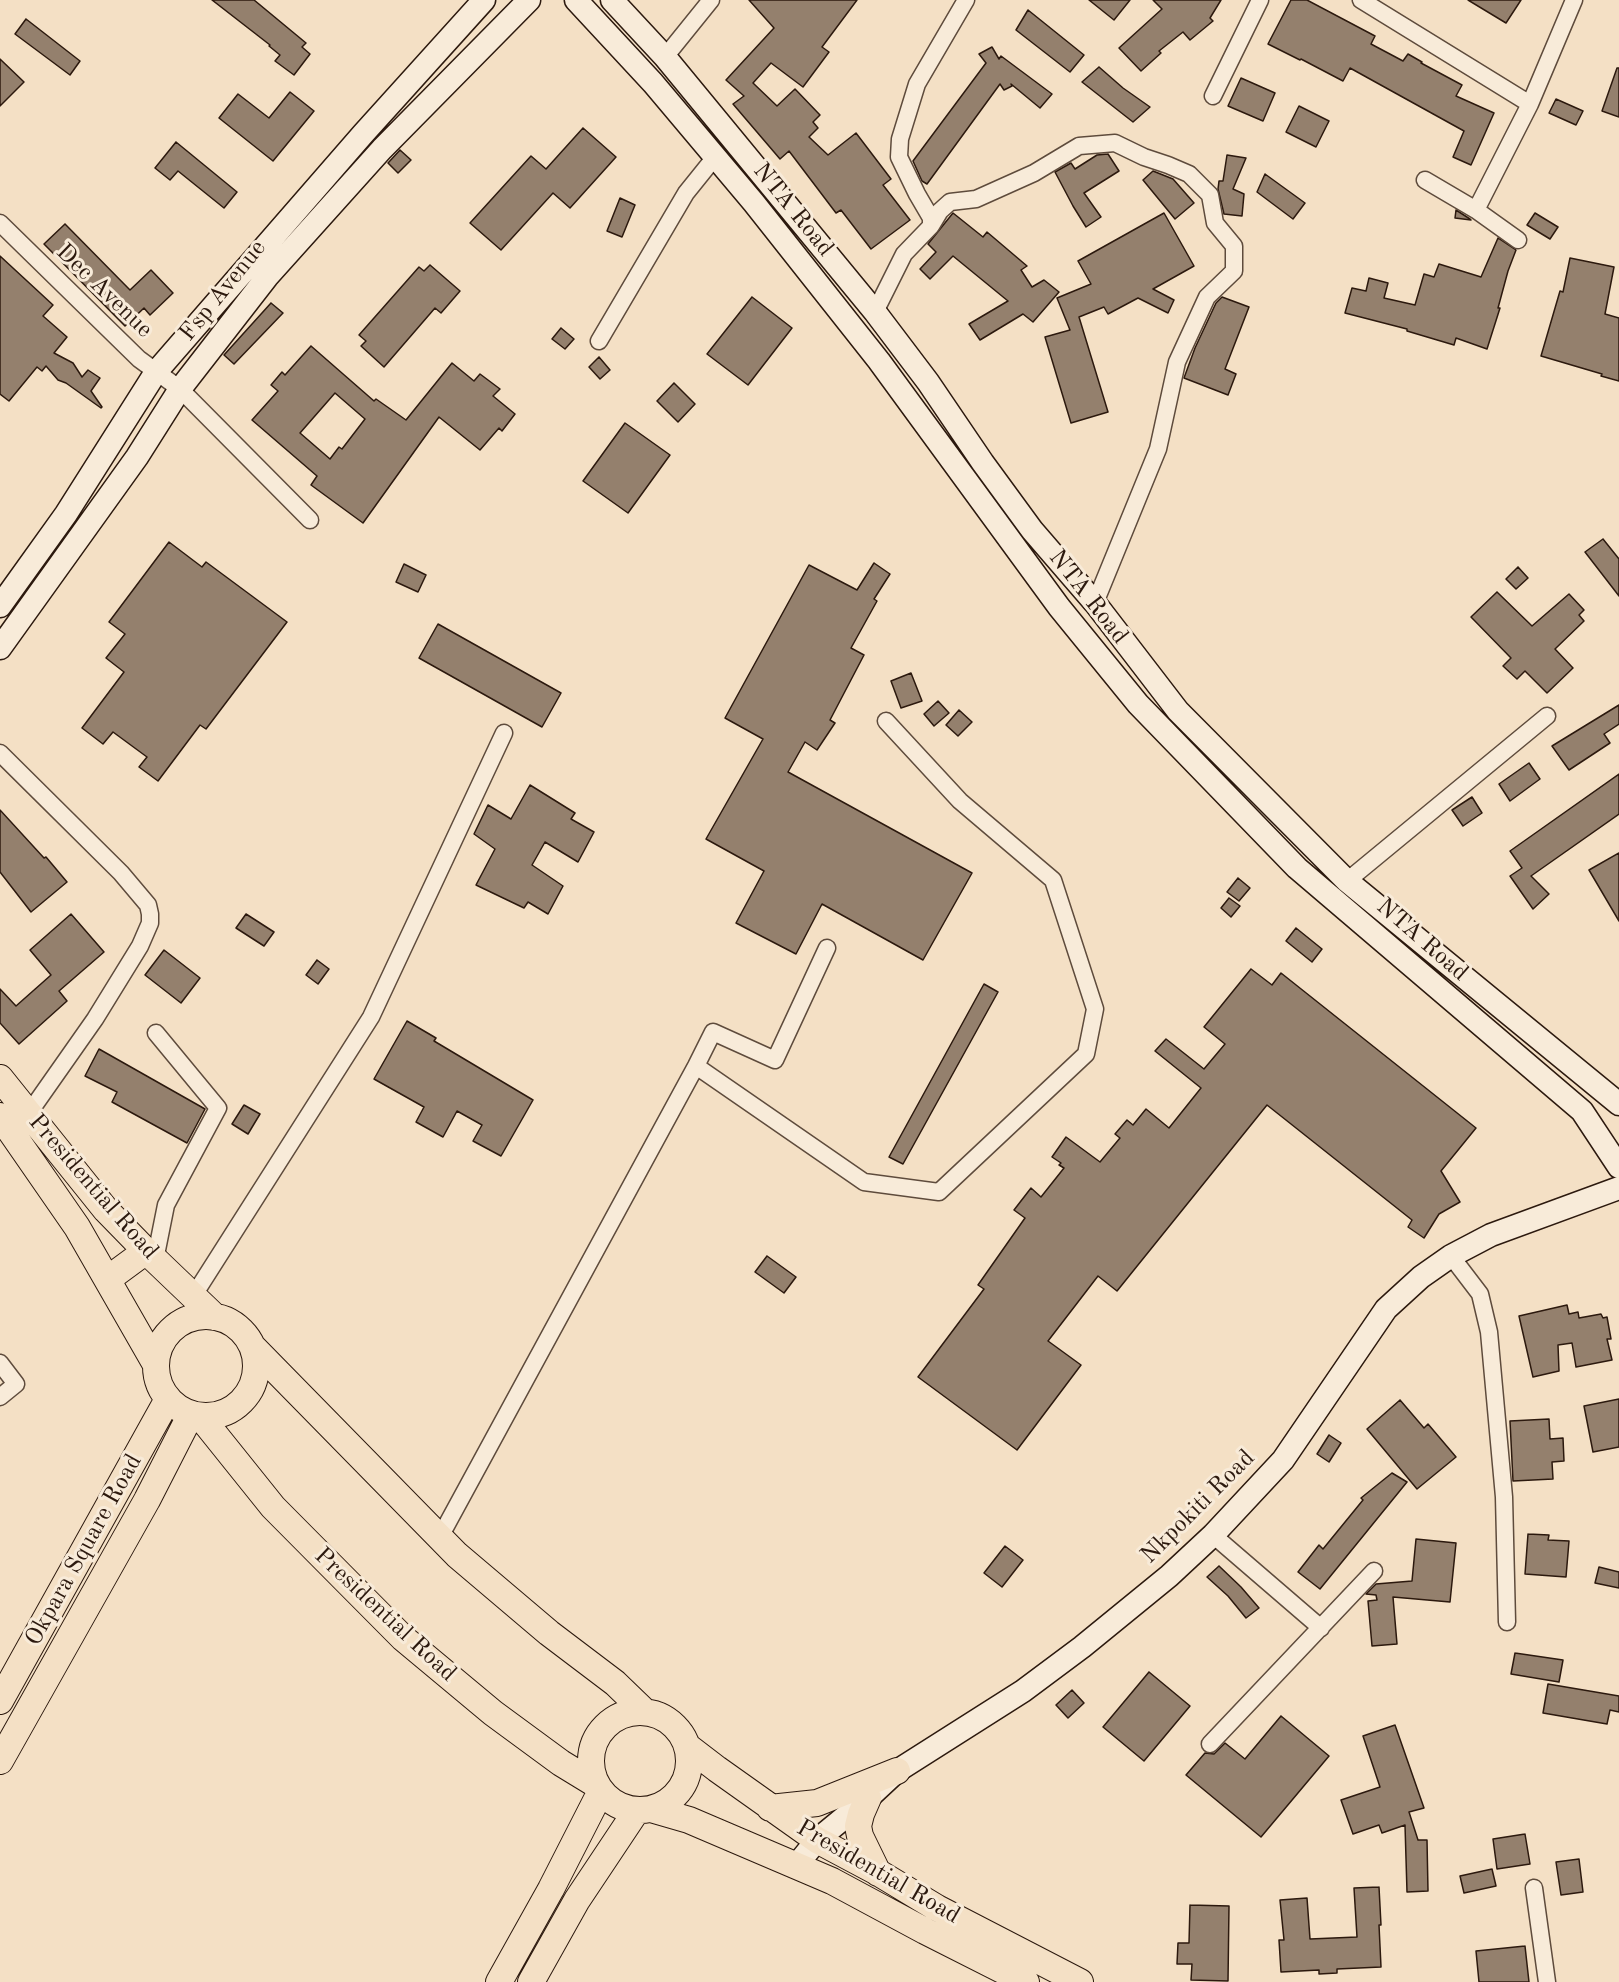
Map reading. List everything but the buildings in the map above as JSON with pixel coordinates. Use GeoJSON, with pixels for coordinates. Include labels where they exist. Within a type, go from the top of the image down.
{"type":"FeatureCollection","features":[{"type":"Feature","properties":{"kind":"main road","name":"Fsp Avenue"},"geometry":{"type":"LineString","coordinates":[[4,601],[66,514],[156,372],[363,134],[484,0]]}},
{"type":"Feature","properties":{"kind":"main road","name":"Fsp Avenue"},"geometry":{"type":"LineString","coordinates":[[1,645],[137,457],[180,389],[267,277],[382,149],[529,0]]}},
{"type":"Feature","properties":{"kind":"main road","name":"NTA Road"},"geometry":{"type":"LineString","coordinates":[[576,0],[653,82],[754,203],[879,361],[1059,607],[1138,704],[1298,868],[1582,1111],[1619,1167]]}},
{"type":"Feature","properties":{"kind":"main road","name":"NTA Road"},"geometry":{"type":"LineString","coordinates":[[612,0],[665,57],[875,312],[928,382],[982,463],[1032,531],[1095,603],[1178,711],[1347,880],[1619,1104]]}},
{"type":"Feature","properties":{"kind":"main road"},"geometry":{"type":"LineString","coordinates":[[93,470],[113,491]]}},
{"type":"Feature","properties":{"kind":"main road"},"geometry":{"type":"LineString","coordinates":[[4,601],[27,609]]}},
{"type":"Feature","properties":{"kind":"main road","name":"Presidential Road"},"geometry":{"type":"LineString","coordinates":[[0,1078],[106,1210],[215,1317]]}},
{"type":"Feature","properties":{"kind":"main road","name":"Presidential Road"},"geometry":{"type":"LineString","coordinates":[[0,1116],[50,1187],[108,1280],[155,1363]]}},
{"type":"Feature","properties":{"kind":"main road","name":"Nkpokiti Road"},"geometry":{"type":"LineString","coordinates":[[796,1866],[817,1840],[897,1771],[1023,1691],[1169,1576],[1213,1535],[1283,1460],[1386,1309],[1421,1277],[1450,1256],[1491,1235],[1619,1188]]}},
{"type":"Feature","properties":{"kind":"main road"},"geometry":{"type":"LineString","coordinates":[[108,1280],[151,1255]]}},
{"type":"Feature","properties":{"kind":"main road"},"geometry":{"type":"LineString","coordinates":[[253,1347],[256,1364],[254,1381],[246,1396],[233,1408],[217,1415],[196,1415],[182,1410],[168,1399],[158,1382],[155,1363],[162,1343],[175,1327],[194,1318],[215,1317],[234,1324],[248,1338],[253,1347],[457,1555],[549,1633],[615,1683],[644,1712]]}},
{"type":"Feature","properties":{"kind":"main road","name":"Okpara Square Road"},"geometry":{"type":"LineString","coordinates":[[0,1701],[168,1399]]}},
{"type":"Feature","properties":{"kind":"main road"},"geometry":{"type":"LineString","coordinates":[[0,1761],[196,1415]]}},
{"type":"Feature","properties":{"kind":"main road","name":"Presidential Road"},"geometry":{"type":"LineString","coordinates":[[196,1415],[273,1507],[403,1638],[493,1713],[599,1788]]}},
{"type":"Feature","properties":{"kind":"main road"},"geometry":{"type":"LineString","coordinates":[[631,1712],[644,1712],[658,1715],[671,1722],[681,1733],[687,1746],[689,1762],[686,1778],[678,1792],[666,1802],[644,1809],[617,1804],[599,1788],[592,1773],[590,1759],[592,1746],[598,1734],[607,1724],[618,1716],[631,1712]]}},
{"type":"Feature","properties":{"kind":"main road","name":"Presidential Road"},"geometry":{"type":"LineString","coordinates":[[687,1746],[817,1840],[879,1873],[937,1908],[1080,1982]]}},
{"type":"Feature","properties":{"kind":"main road"},"geometry":{"type":"LineString","coordinates":[[770,1808],[817,1803],[897,1771]]}},
{"type":"Feature","properties":{"kind":"main road"},"geometry":{"type":"LineString","coordinates":[[499,1982],[551,1889],[599,1788]]}},
{"type":"Feature","properties":{"kind":"main road"},"geometry":{"type":"LineString","coordinates":[[868,1798],[858,1826],[860,1836],[879,1873]]}},
{"type":"Feature","properties":{"kind":"main road"},"geometry":{"type":"LineString","coordinates":[[531,1982],[577,1900],[644,1809]]}},
{"type":"Feature","properties":{"kind":"main road","name":"Presidential Road"},"geometry":{"type":"LineString","coordinates":[[644,1809],[689,1820],[832,1881],[1026,1982]]}},
{"type":"Feature","properties":{"kind":"street"},"geometry":{"type":"LineString","coordinates":[[665,57],[711,0]]}},
{"type":"Feature","properties":{"kind":"street"},"geometry":{"type":"LineString","coordinates":[[932,226],[899,157],[900,139],[917,84],[966,0]]}},
{"type":"Feature","properties":{"kind":"street"},"geometry":{"type":"LineString","coordinates":[[1213,96],[1260,0]]}},
{"type":"Feature","properties":{"kind":"street"},"geometry":{"type":"LineString","coordinates":[[1361,0],[1530,104]]}},
{"type":"Feature","properties":{"kind":"street"},"geometry":{"type":"LineString","coordinates":[[1476,210],[1530,104],[1574,0]]}},
{"type":"Feature","properties":{"kind":"street"},"geometry":{"type":"LineString","coordinates":[[875,312],[904,254],[932,226],[940,211],[950,202],[976,199],[1034,173],[1079,146],[1115,143],[1189,174],[1210,195],[1215,223],[1234,246],[1234,271],[1207,297],[1177,362],[1158,448],[1095,603]]}},
{"type":"Feature","properties":{"kind":"street"},"geometry":{"type":"LineString","coordinates":[[600,341],[686,193],[715,157]]}},
{"type":"Feature","properties":{"kind":"street"},"geometry":{"type":"LineString","coordinates":[[1425,180],[1476,210],[1518,240]]}},
{"type":"Feature","properties":{"kind":"street","name":"Dec Avenue"},"geometry":{"type":"LineString","coordinates":[[0,223],[131,352],[180,389],[310,520]]}},
{"type":"Feature","properties":{"kind":"street"},"geometry":{"type":"LineString","coordinates":[[1347,880],[1547,716]]}},
{"type":"Feature","properties":{"kind":"street"},"geometry":{"type":"LineString","coordinates":[[696,1066],[864,1182],[939,1192],[1086,1054],[1095,1009],[1053,880],[960,801],[886,721]]}},
{"type":"Feature","properties":{"kind":"street"},"geometry":{"type":"LineString","coordinates":[[194,1295],[371,1017],[504,733]]}},
{"type":"Feature","properties":{"kind":"street"},"geometry":{"type":"LineString","coordinates":[[0,753],[121,873],[148,905],[150,914],[150,923],[140,946],[75,1049],[28,1113]]}},
{"type":"Feature","properties":{"kind":"street"},"geometry":{"type":"LineString","coordinates":[[440,1537],[713,1032],[775,1060],[827,948]]}},
{"type":"Feature","properties":{"kind":"street"},"geometry":{"type":"LineString","coordinates":[[151,1255],[166,1205],[218,1108],[156,1033]]}},
{"type":"Feature","properties":{"kind":"street"},"geometry":{"type":"LineString","coordinates":[[1450,1256],[1480,1294],[1489,1332],[1504,1497],[1507,1622]]}},
{"type":"Feature","properties":{"kind":"street"},"geometry":{"type":"LineString","coordinates":[[0,1363],[16,1384],[0,1398]]}},
{"type":"Feature","properties":{"kind":"street"},"geometry":{"type":"LineString","coordinates":[[1213,1535],[1321,1628]]}},
{"type":"Feature","properties":{"kind":"street"},"geometry":{"type":"LineString","coordinates":[[1210,1744],[1374,1571]]}},
{"type":"Feature","properties":{"kind":"street"},"geometry":{"type":"LineString","coordinates":[[1534,1888],[1547,1982]]}}]}
